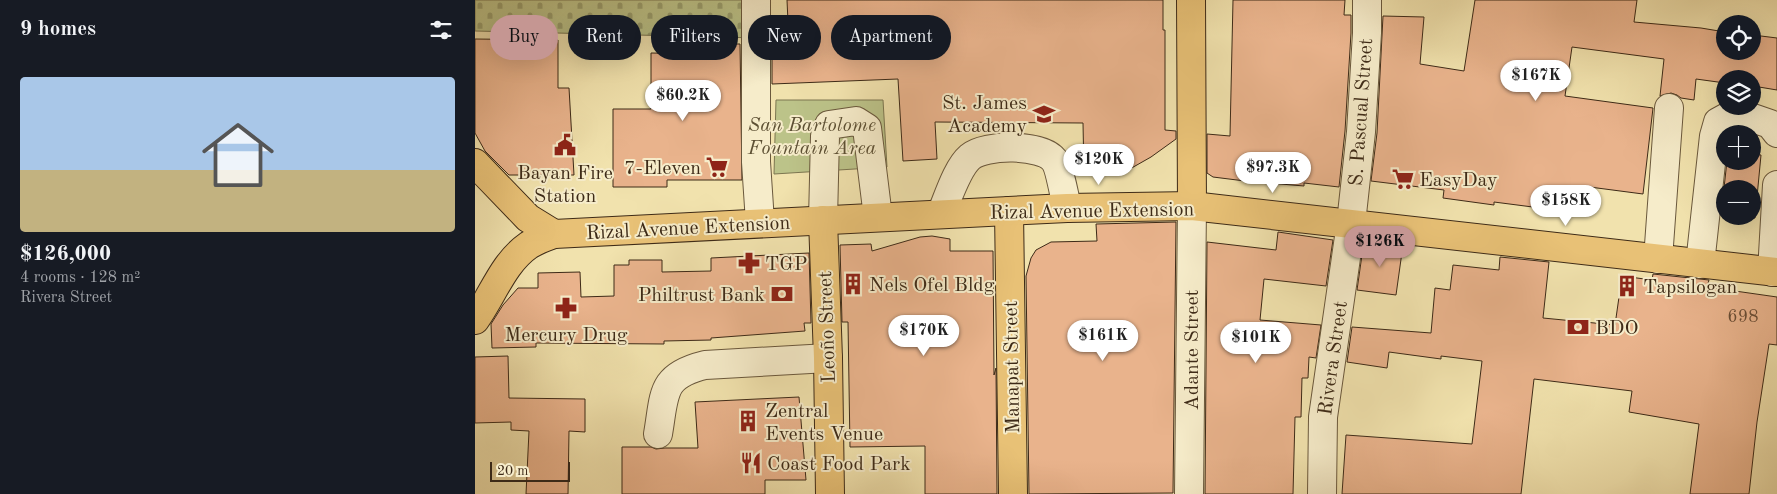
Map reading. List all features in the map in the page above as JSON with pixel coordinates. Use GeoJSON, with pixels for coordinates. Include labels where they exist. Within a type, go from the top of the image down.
{"type":"FeatureCollection","features":[{"type":"Feature","properties":{"kind":"main road"},"geometry":{"type":"LineString","coordinates":[[1191,0],[1192,206]]}},
{"type":"Feature","properties":{"kind":"main road"},"geometry":{"type":"LineString","coordinates":[[475,163],[528,218],[554,234]]}},
{"type":"Feature","properties":{"kind":"main road","name":"Rizal Avenue Extension"},"geometry":{"type":"LineString","coordinates":[[554,234],[760,222],[1067,208],[1192,206],[1775,272]]}},
{"type":"Feature","properties":{"kind":"main road","name":"Manapat Street"},"geometry":{"type":"LineString","coordinates":[[1009,211],[1013,494]]}},
{"type":"Feature","properties":{"kind":"main road","name":"Leoño Street"},"geometry":{"type":"LineString","coordinates":[[823,220],[830,494]]}},
{"type":"Feature","properties":{"kind":"main road"},"geometry":{"type":"LineString","coordinates":[[475,320],[499,280],[515,258],[530,245],[554,234]]}},
{"type":"Feature","properties":{"kind":"street"},"geometry":{"type":"LineString","coordinates":[[756,0],[756,162],[760,222]]}},
{"type":"Feature","properties":{"kind":"street","name":"S. Pascual Street"},"geometry":{"type":"LineString","coordinates":[[1351,223],[1361,132],[1367,0]]}},
{"type":"Feature","properties":{"kind":"street"},"geometry":{"type":"LineString","coordinates":[[1658,259],[1669,108]]}},
{"type":"Feature","properties":{"kind":"street"},"geometry":{"type":"LineString","coordinates":[[1700,264],[1714,136],[1718,122],[1729,116],[1741,114],[1770,124],[1777,132]]}},
{"type":"Feature","properties":{"kind":"street"},"geometry":{"type":"LineString","coordinates":[[823,220],[825,136],[829,125],[856,121],[867,128],[878,217]]}},
{"type":"Feature","properties":{"kind":"street"},"geometry":{"type":"LineString","coordinates":[[941,214],[959,171],[970,157],[982,150],[1000,148],[1032,149],[1044,153],[1054,160],[1067,208]]}},
{"type":"Feature","properties":{"kind":"street"},"geometry":{"type":"LineString","coordinates":[[1775,272],[1777,185]]}},
{"type":"Feature","properties":{"kind":"street","name":"Adante Street"},"geometry":{"type":"LineString","coordinates":[[1189,494],[1192,206]]}},
{"type":"Feature","properties":{"kind":"street","name":"Rivera Street"},"geometry":{"type":"LineString","coordinates":[[1322,494],[1323,416],[1351,223]]}},
{"type":"Feature","properties":{"kind":"street"},"geometry":{"type":"LineString","coordinates":[[658,434],[665,390],[676,377],[689,369],[705,365],[828,358]]}},
{"type":"Feature","properties":{"kind":"green space"},"geometry":{"type":"Polygon","coordinates":[[[475,0],[755,0],[756,15],[748,15],[748,38],[738,38],[738,15],[651,15],[651,35],[641,35],[641,15],[568,15],[568,33],[558,33],[558,15],[490,15],[490,31],[475,31],[475,0]]]}},
{"type":"Feature","properties":{"kind":"green space","name":"San Bartolome Fountain Area"},"geometry":{"type":"Polygon","coordinates":[[[776,100],[883,100],[887,167],[774,174],[776,100]]]}},
{"type":"Feature","properties":{"kind":"building","name":"St. James Academy"},"geometry":{"type":"Polygon","coordinates":[[[787,0],[1163,0],[1163,30],[1165,30],[1165,130],[1176,131],[1176,139],[1151,157],[1121,174],[1084,174],[1083,123],[935,122],[937,159],[903,161],[898,79],[772,84],[772,60],[821,60],[821,15],[788,15],[787,0]]]}},
{"type":"Feature","properties":{"kind":"building"},"geometry":{"type":"Polygon","coordinates":[[[1233,0],[1345,0],[1344,15],[1351,15],[1351,33],[1345,131],[1339,187],[1304,183],[1304,186],[1269,184],[1213,177],[1207,173],[1207,134],[1230,136],[1233,0]]]}},
{"type":"Feature","properties":{"kind":"building"},"geometry":{"type":"Polygon","coordinates":[[[1475,0],[1637,0],[1634,22],[1716,30],[1716,60],[1761,60],[1761,36],[1777,38],[1777,90],[1761,87],[1761,70],[1716,70],[1716,82],[1696,79],[1694,100],[1681,98],[1671,93],[1660,96],[1664,59],[1572,47],[1565,96],[1653,108],[1643,194],[1582,186],[1579,213],[1494,202],[1494,205],[1443,198],[1444,190],[1371,181],[1377,133],[1383,16],[1424,17],[1420,64],[1464,71],[1475,0]]]}},
{"type":"Feature","properties":{"kind":"building"},"geometry":{"type":"Polygon","coordinates":[[[475,39],[490,39],[490,60],[558,60],[558,88],[569,88],[574,175],[509,175],[485,151],[475,133],[475,39]]]}},
{"type":"Feature","properties":{"kind":"building"},"geometry":{"type":"Polygon","coordinates":[[[738,44],[740,44],[742,180],[667,180],[667,187],[613,187],[613,109],[651,109],[651,60],[738,60],[738,44]]]}},
{"type":"Feature","properties":{"kind":"building"},"geometry":{"type":"Polygon","coordinates":[[[1726,170],[1760,170],[1759,180],[1725,180],[1726,170]]]}},
{"type":"Feature","properties":{"kind":"building"},"geometry":{"type":"Polygon","coordinates":[[[1176,222],[1173,493],[1029,494],[1026,276],[1031,258],[1036,250],[1051,242],[1097,241],[1096,224],[1176,222]]]}},
{"type":"Feature","properties":{"kind":"building"},"geometry":{"type":"Polygon","coordinates":[[[1278,232],[1333,240],[1326,286],[1264,279],[1260,320],[1321,325],[1316,358],[1309,357],[1308,378],[1302,378],[1301,417],[1295,417],[1293,494],[1205,494],[1207,242],[1276,250],[1278,232]]]}},
{"type":"Feature","properties":{"kind":"building"},"geometry":{"type":"Polygon","coordinates":[[[932,236],[950,239],[950,251],[993,251],[997,494],[925,494],[925,446],[850,447],[848,322],[842,322],[840,245],[871,244],[872,251],[920,237],[932,236]]]}},
{"type":"Feature","properties":{"kind":"building"},"geometry":{"type":"Polygon","coordinates":[[[1364,241],[1403,245],[1396,295],[1357,290],[1364,241]]]}},
{"type":"Feature","properties":{"kind":"building"},"geometry":{"type":"Polygon","coordinates":[[[809,253],[811,323],[804,323],[805,331],[711,338],[711,340],[664,341],[664,344],[536,343],[536,347],[492,348],[491,324],[503,305],[518,288],[538,288],[538,273],[580,272],[581,297],[614,296],[614,265],[629,265],[629,260],[662,260],[662,272],[711,271],[711,258],[809,253]]]}},
{"type":"Feature","properties":{"kind":"building"},"geometry":{"type":"Polygon","coordinates":[[[1500,257],[1549,262],[1543,318],[1615,325],[1622,276],[1652,280],[1653,274],[1709,280],[1707,287],[1777,297],[1777,345],[1769,344],[1757,422],[1749,494],[1690,494],[1699,424],[1629,412],[1632,391],[1534,379],[1521,494],[1342,494],[1346,435],[1472,444],[1482,361],[1441,356],[1441,359],[1389,352],[1387,368],[1347,362],[1352,327],[1431,333],[1435,288],[1450,290],[1453,265],[1499,270],[1500,257]]]}},
{"type":"Feature","properties":{"kind":"building"},"geometry":{"type":"Polygon","coordinates":[[[508,356],[509,398],[585,399],[585,432],[569,431],[568,494],[526,494],[529,431],[511,430],[511,422],[475,423],[475,357],[508,356]]]}},
{"type":"Feature","properties":{"kind":"building"},"geometry":{"type":"Polygon","coordinates":[[[799,397],[806,480],[765,480],[765,494],[622,494],[622,447],[651,447],[656,449],[698,448],[695,402],[799,397]]]}},
{"type":"Feature","properties":{"kind":"place","name":"St. James Academy"},"geometry":{"type":"Point","coordinates":[1044,114]}},
{"type":"Feature","properties":{"kind":"place","name":"Bayan Fire Station"},"geometry":{"type":"Point","coordinates":[565,145]}},
{"type":"Feature","properties":{"kind":"place","name":"7-Eleven"},"geometry":{"type":"Point","coordinates":[717,167]}},
{"type":"Feature","properties":{"kind":"place","name":"EasyDay"},"geometry":{"type":"Point","coordinates":[1403,179]}},
{"type":"Feature","properties":{"kind":"place","name":"TGP"},"geometry":{"type":"Point","coordinates":[749,263]}},
{"type":"Feature","properties":{"kind":"place","name":"Nels Ofel Bldg"},"geometry":{"type":"Point","coordinates":[853,284]}},
{"type":"Feature","properties":{"kind":"place","name":"Tapsilogan"},"geometry":{"type":"Point","coordinates":[1627,286]}},
{"type":"Feature","properties":{"kind":"place","name":"Philtrust Bank"},"geometry":{"type":"Point","coordinates":[782,294]}},
{"type":"Feature","properties":{"kind":"place","name":"Mercury Drug"},"geometry":{"type":"Point","coordinates":[566,308]}},
{"type":"Feature","properties":{"kind":"place","name":"BDO"},"geometry":{"type":"Point","coordinates":[1578,327]}},
{"type":"Feature","properties":{"kind":"place","name":"Zentral Events Venue"},"geometry":{"type":"Point","coordinates":[748,421]}},
{"type":"Feature","properties":{"kind":"place","name":"Coast Food Park"},"geometry":{"type":"Point","coordinates":[751,463]}}]}
